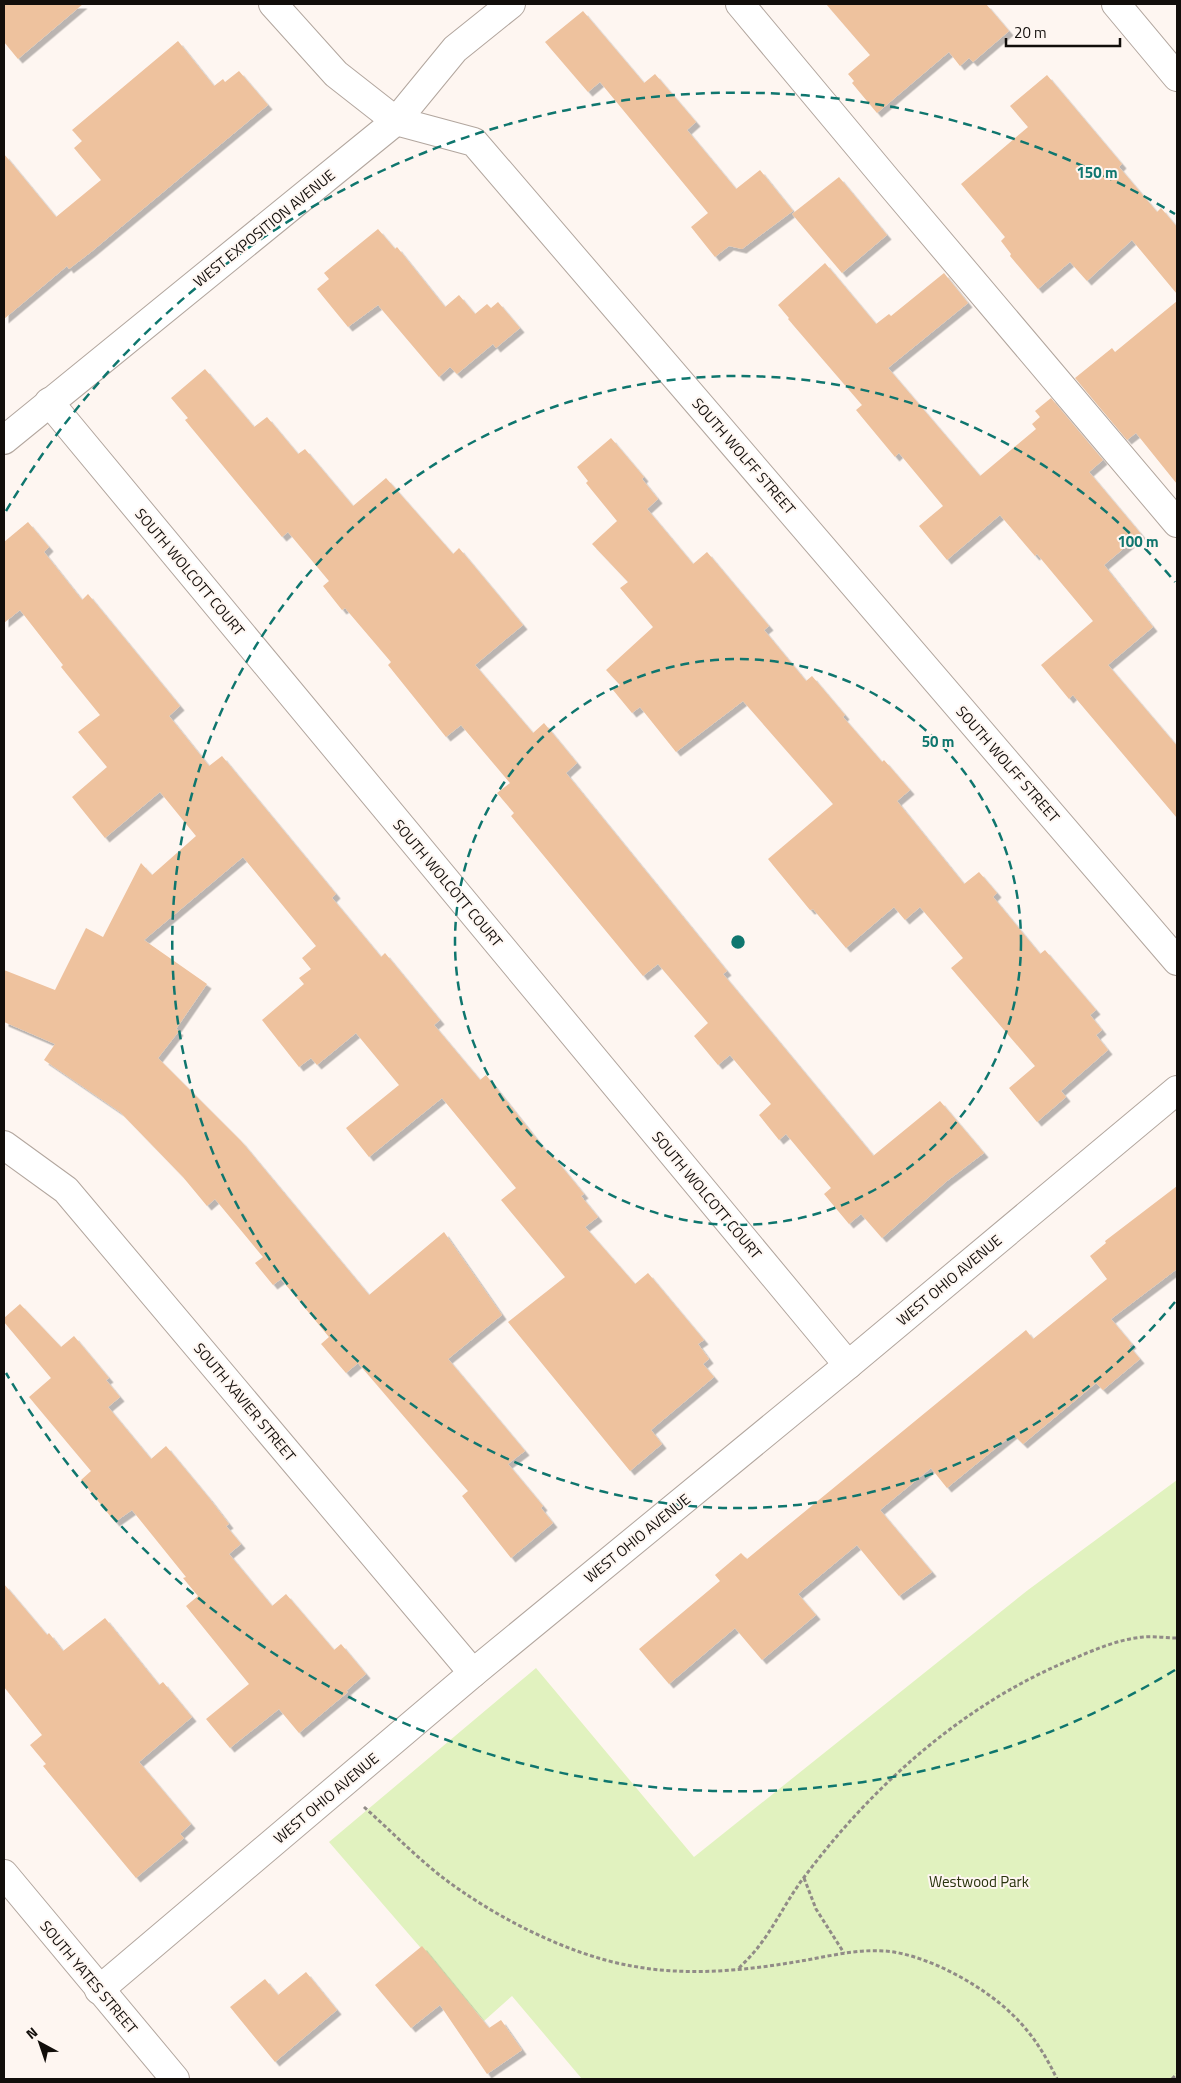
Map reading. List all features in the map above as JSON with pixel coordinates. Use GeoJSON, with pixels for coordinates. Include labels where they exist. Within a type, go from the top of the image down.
{"type":"FeatureCollection","features":[{"type":"Feature","properties":{"kind":"street","name":"SOUTH WOLFF STREET"},"geometry":{"type":"LineString","coordinates":[[273,4],[336,74],[396,121],[474,142],[1177,961]]}},
{"type":"Feature","properties":{"kind":"street","name":"WEST EXPOSITION AVENUE"},"geometry":{"type":"LineString","coordinates":[[4,440],[396,121],[455,49],[511,4]]}},
{"type":"Feature","properties":{"kind":"street"},"geometry":{"type":"LineString","coordinates":[[740,4],[1177,523]]}},
{"type":"Feature","properties":{"kind":"street"},"geometry":{"type":"LineString","coordinates":[[1116,4],[1177,77]]}},
{"type":"Feature","properties":{"kind":"street","name":"SOUTH WOLCOTT COURT"},"geometry":{"type":"LineString","coordinates":[[49,402],[848,1365]]}},
{"type":"Feature","properties":{"kind":"street","name":"WEST OHIO AVENUE"},"geometry":{"type":"LineString","coordinates":[[99,1990],[473,1673],[848,1365],[1177,1090]]}},
{"type":"Feature","properties":{"kind":"street","name":"SOUTH XAVIER STREET"},"geometry":{"type":"LineString","coordinates":[[4,1145],[66,1190],[473,1673]]}},
{"type":"Feature","properties":{"kind":"street","name":"SOUTH YATES STREET"},"geometry":{"type":"LineString","coordinates":[[4,1874],[175,2079]]}},
{"type":"Feature","properties":{"kind":"path"},"geometry":{"type":"LineString","coordinates":[[739,1969],[759,1946],[804,1877],[844,1828],[898,1772],[941,1734],[1022,1682],[1104,1646],[1144,1637],[1177,1638]]}},
{"type":"Feature","properties":{"kind":"path"},"geometry":{"type":"LineString","coordinates":[[356,1813],[364,1807],[441,1876],[473,1899],[535,1934],[582,1952],[630,1966],[673,1971],[718,1971],[856,1951],[893,1952],[926,1961],[958,1976],[990,1995],[1023,2023],[1045,2053],[1057,2079]]}},
{"type":"Feature","properties":{"kind":"path"},"geometry":{"type":"LineString","coordinates":[[804,1877],[816,1909],[844,1954]]}},
{"type":"Feature","properties":{"kind":"path"},"geometry":{"type":"LineString","coordinates":[[1172,2079],[1177,2074]]}},
{"type":"Feature","properties":{"kind":"green space","name":"Westwood Park"},"geometry":{"type":"Polygon","coordinates":[[[1177,1480],[1177,2079],[582,2079],[512,1996],[484,2021],[329,1842],[536,1668],[694,1857],[1028,1590],[1177,1480]]]}},
{"type":"Feature","properties":{"kind":"building"},"geometry":{"type":"Polygon","coordinates":[[[4,4],[83,4],[18,59],[4,42],[4,4]]]}},
{"type":"Feature","properties":{"kind":"building"},"geometry":{"type":"Polygon","coordinates":[[[826,4],[986,4],[1009,31],[973,62],[969,58],[960,66],[949,52],[877,113],[852,83],[854,81],[848,74],[870,55],[826,4]]]}},
{"type":"Feature","properties":{"kind":"building"},"geometry":{"type":"Polygon","coordinates":[[[583,11],[644,83],[655,74],[696,122],[687,130],[736,189],[760,170],[793,211],[742,249],[729,246],[715,257],[691,227],[708,213],[600,82],[588,92],[545,42],[583,11]]]}},
{"type":"Feature","properties":{"kind":"building"},"geometry":{"type":"Polygon","coordinates":[[[178,41],[214,86],[223,79],[225,82],[239,71],[268,105],[91,252],[69,269],[67,266],[4,319],[4,154],[56,217],[101,180],[74,148],[82,141],[72,130],[178,41]]]}},
{"type":"Feature","properties":{"kind":"building"},"geometry":{"type":"Polygon","coordinates":[[[1047,75],[1122,164],[1119,167],[1157,212],[1161,208],[1177,227],[1177,294],[1132,240],[1087,281],[1070,262],[1038,289],[1010,256],[1011,254],[1001,241],[1005,237],[961,184],[1028,127],[1010,106],[1047,75]]]}},
{"type":"Feature","properties":{"kind":"building"},"geometry":{"type":"Polygon","coordinates":[[[839,177],[887,235],[842,273],[792,214],[839,177]]]}},
{"type":"Feature","properties":{"kind":"building"},"geometry":{"type":"Polygon","coordinates":[[[378,229],[395,249],[397,247],[445,307],[459,295],[475,314],[487,304],[491,308],[498,302],[520,328],[496,348],[493,344],[457,374],[450,367],[439,377],[378,305],[348,327],[317,289],[329,279],[324,273],[378,229]]]}},
{"type":"Feature","properties":{"kind":"building"},"geometry":{"type":"Polygon","coordinates":[[[825,263],[876,324],[889,314],[891,316],[944,273],[968,303],[888,368],[980,476],[1036,429],[1032,424],[1040,417],[1035,411],[1051,398],[1103,460],[1089,472],[1141,534],[1104,565],[1153,627],[1108,665],[1177,746],[1177,818],[1073,695],[1069,699],[1041,665],[1093,621],[1037,554],[1035,556],[1000,515],[947,560],[919,526],[943,506],[899,453],[895,457],[856,410],[862,405],[778,305],[825,263]]]}},
{"type":"Feature","properties":{"kind":"building"},"geometry":{"type":"Polygon","coordinates":[[[1177,301],[1177,484],[1136,433],[1127,440],[1075,378],[1112,348],[1115,352],[1177,301]]]}},
{"type":"Feature","properties":{"kind":"building"},"geometry":{"type":"Polygon","coordinates":[[[205,369],[254,427],[267,417],[298,454],[305,449],[353,506],[386,478],[453,554],[459,548],[523,625],[475,665],[533,733],[544,723],[577,763],[566,773],[727,971],[723,974],[873,1156],[940,1101],[984,1153],[947,1181],[882,1238],[861,1214],[849,1224],[824,1194],[831,1188],[786,1134],[779,1140],[759,1115],[771,1104],[730,1055],[718,1065],[694,1036],[708,1023],[658,964],[643,976],[511,816],[514,813],[497,793],[510,783],[461,725],[446,737],[388,665],[391,662],[345,608],[342,610],[323,586],[329,581],[288,532],[282,537],[185,420],[188,418],[171,398],[205,369]]]}},
{"type":"Feature","properties":{"kind":"building"},"geometry":{"type":"Polygon","coordinates":[[[611,438],[644,477],[642,479],[658,499],[647,509],[693,564],[707,552],[769,626],[764,630],[806,681],[812,676],[845,715],[843,717],[882,762],[884,760],[910,790],[897,801],[964,884],[979,872],[997,893],[993,897],[1040,954],[1045,950],[1096,1010],[1090,1015],[1102,1030],[1096,1035],[1108,1050],[1061,1091],[1066,1097],[1037,1122],[1009,1088],[1035,1066],[951,968],[963,958],[920,907],[905,920],[894,907],[846,948],[813,909],[810,910],[768,859],[833,804],[743,701],[676,752],[640,707],[632,713],[613,690],[620,685],[606,670],[653,627],[620,588],[628,582],[592,544],[617,521],[586,483],[588,481],[577,467],[611,438]]]}},
{"type":"Feature","properties":{"kind":"building"},"geometry":{"type":"Polygon","coordinates":[[[28,522],[49,547],[44,552],[82,600],[88,594],[180,706],[169,716],[209,766],[222,756],[336,894],[332,898],[381,957],[385,953],[440,1020],[434,1025],[480,1080],[486,1075],[550,1156],[552,1155],[584,1194],[581,1196],[598,1217],[585,1227],[635,1284],[648,1273],[704,1340],[698,1344],[709,1359],[703,1364],[714,1377],[651,1430],[662,1444],[630,1471],[508,1322],[565,1277],[501,1200],[516,1188],[442,1098],[369,1157],[346,1128],[399,1085],[356,1033],[317,1065],[311,1058],[299,1067],[262,1020],[304,984],[299,978],[311,969],[302,958],[316,946],[243,857],[144,940],[207,984],[176,1029],[179,1031],[158,1058],[241,1141],[369,1295],[444,1232],[502,1315],[448,1359],[525,1451],[508,1464],[543,1506],[541,1508],[553,1523],[511,1558],[462,1496],[468,1491],[358,1363],[346,1373],[321,1344],[329,1337],[281,1279],[273,1285],[255,1263],[263,1257],[215,1199],[207,1206],[183,1177],[120,1112],[44,1060],[55,1044],[4,1022],[4,970],[55,990],[86,928],[103,937],[141,863],[152,875],[196,836],[160,792],[105,838],[72,797],[107,767],[78,732],[100,715],[61,667],[63,665],[20,610],[4,623],[4,542],[28,522]]]}},
{"type":"Feature","properties":{"kind":"building"},"geometry":{"type":"Polygon","coordinates":[[[1177,1186],[1177,1269],[1111,1319],[1132,1344],[1129,1346],[1140,1359],[1103,1390],[1096,1383],[1023,1444],[1013,1434],[947,1488],[931,1468],[880,1510],[932,1572],[899,1596],[857,1545],[798,1594],[816,1615],[762,1660],[735,1628],[669,1684],[639,1649],[720,1581],[715,1575],[741,1553],[747,1559],[1026,1330],[1033,1339],[1107,1279],[1090,1256],[1106,1243],[1105,1241],[1177,1186]]]}},
{"type":"Feature","properties":{"kind":"building"},"geometry":{"type":"Polygon","coordinates":[[[20,1304],[61,1347],[74,1336],[109,1378],[106,1380],[120,1397],[108,1407],[151,1459],[166,1446],[229,1524],[226,1526],[241,1544],[229,1554],[272,1606],[286,1594],[334,1650],[341,1644],[366,1674],[346,1691],[348,1692],[299,1733],[279,1709],[230,1748],[206,1719],[249,1684],[186,1606],[198,1596],[183,1578],[186,1577],[132,1510],[115,1522],[81,1480],[91,1471],[29,1397],[51,1378],[4,1322],[4,1318],[20,1304]]]}},
{"type":"Feature","properties":{"kind":"building"},"geometry":{"type":"Polygon","coordinates":[[[4,1584],[63,1651],[105,1618],[159,1685],[163,1682],[192,1717],[139,1762],[191,1824],[180,1834],[184,1838],[136,1878],[43,1766],[46,1764],[30,1745],[42,1735],[4,1687],[4,1584]]]}},
{"type":"Feature","properties":{"kind":"building"},"geometry":{"type":"Polygon","coordinates":[[[422,1946],[489,2028],[501,2020],[522,2050],[487,2074],[440,2005],[411,2028],[375,1985],[422,1946]]]}},
{"type":"Feature","properties":{"kind":"building"},"geometry":{"type":"Polygon","coordinates":[[[306,1972],[337,2010],[275,2062],[230,2007],[265,1979],[278,1995],[306,1972]]]}}]}
